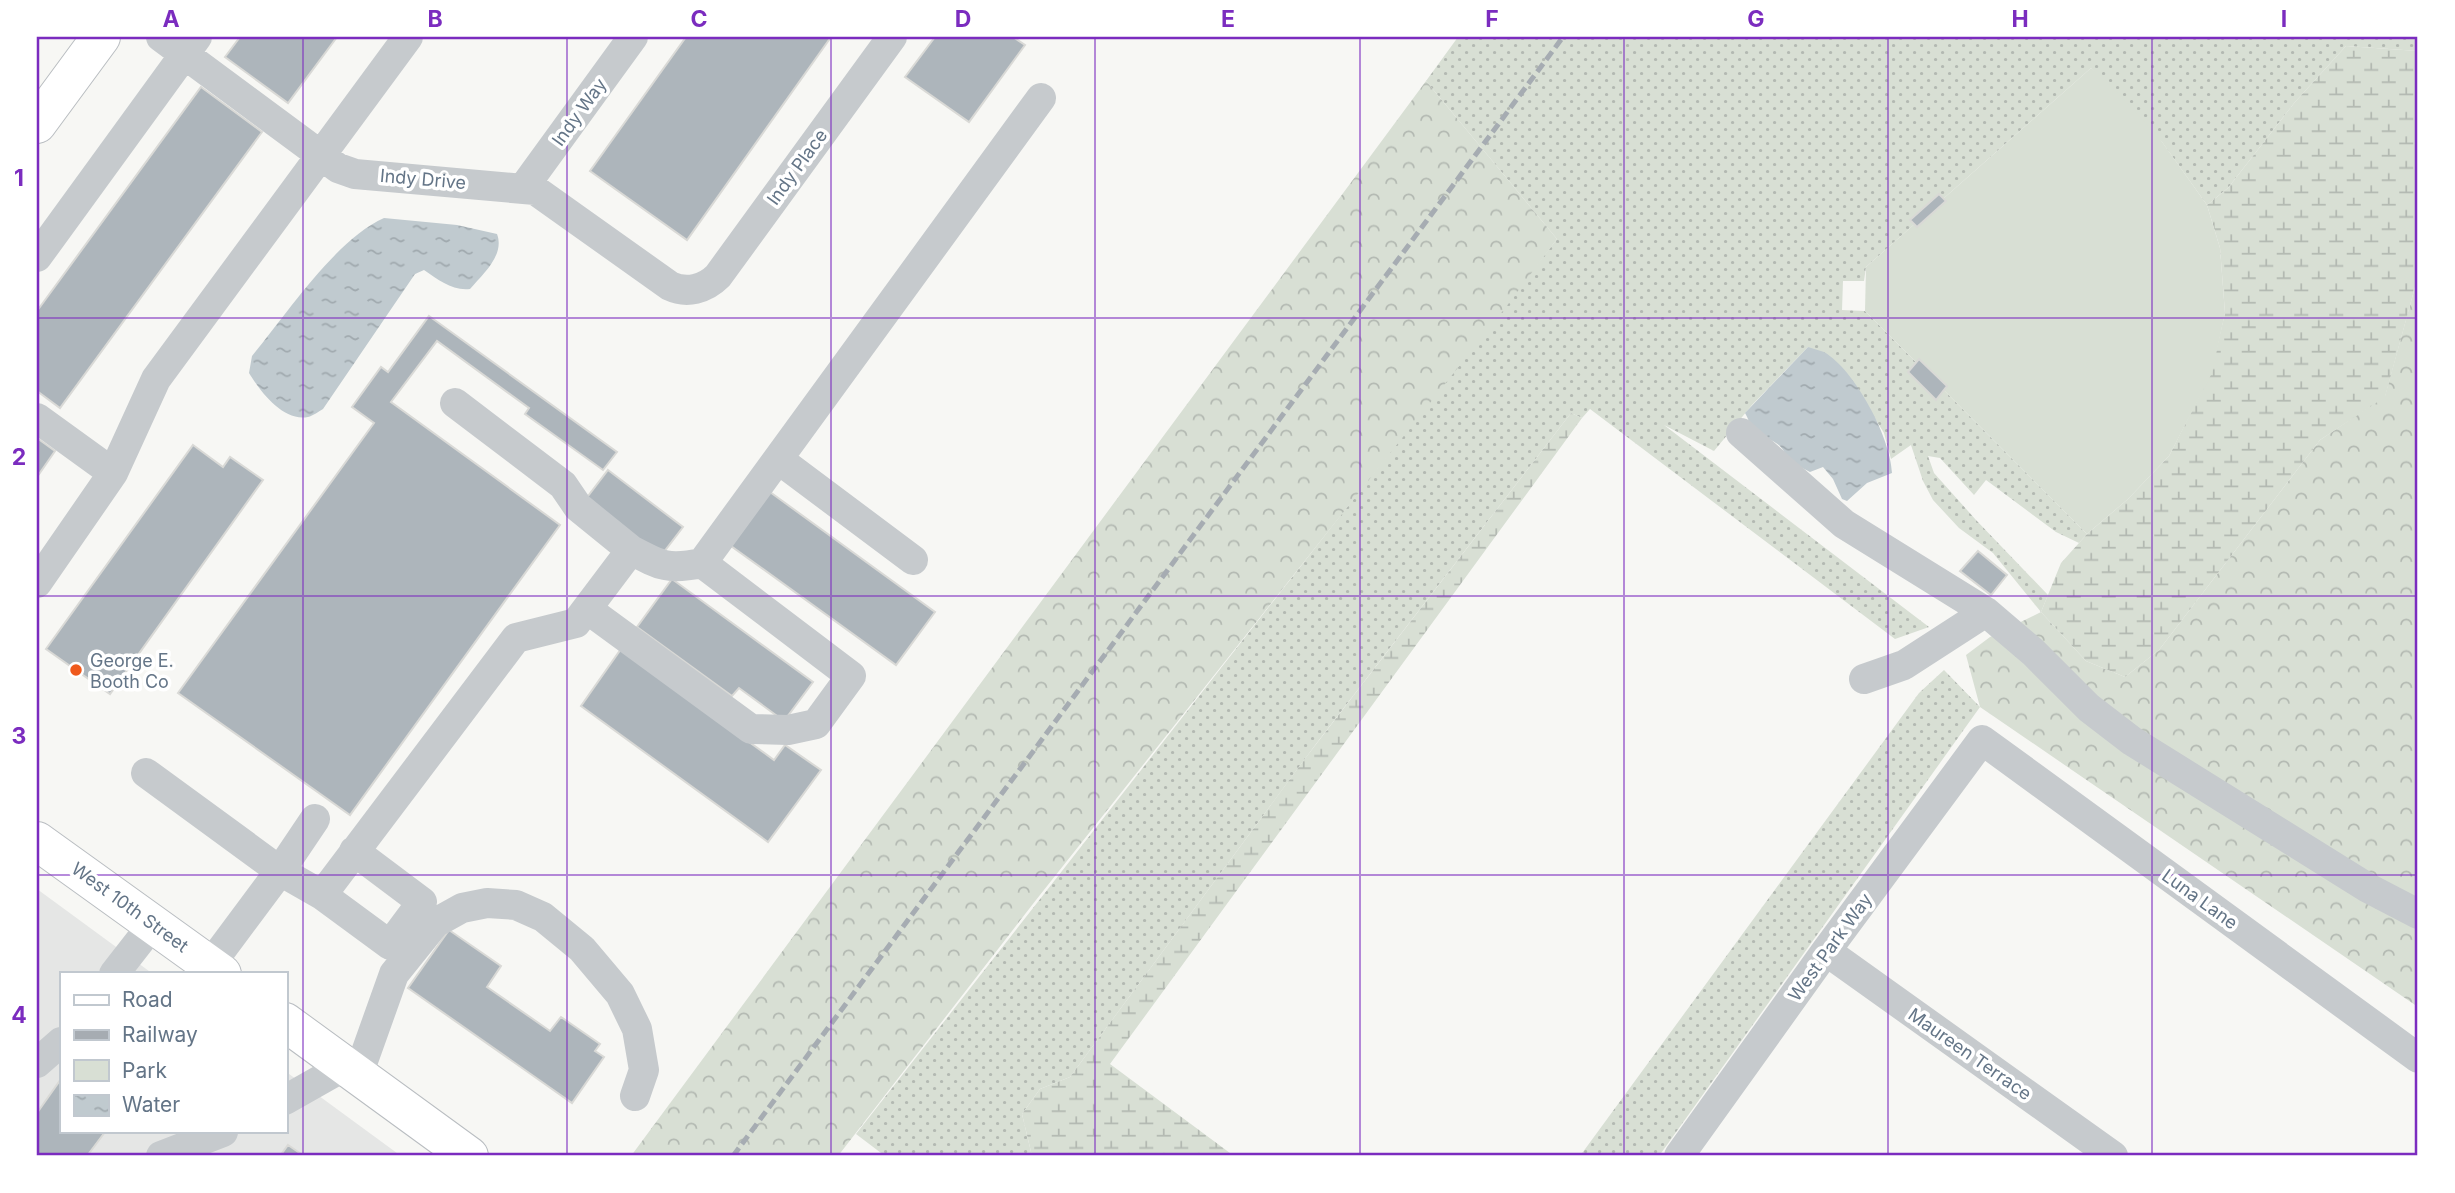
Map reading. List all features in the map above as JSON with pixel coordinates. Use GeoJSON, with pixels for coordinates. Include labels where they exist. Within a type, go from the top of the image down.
{"type":"FeatureCollection","features":[{"type":"Feature","properties":{"kind":"main road"},"geometry":{"type":"LineString","coordinates":[[37,124],[101,37]]}},
{"type":"Feature","properties":{"kind":"main road","name":"West 10th Street"},"geometry":{"type":"LineString","coordinates":[[37,841],[216,970]]}},
{"type":"Feature","properties":{"kind":"main road"},"geometry":{"type":"LineString","coordinates":[[287,1023],[469,1156]]}},
{"type":"Feature","properties":{"kind":"street"},"geometry":{"type":"LineString","coordinates":[[37,583],[113,473],[156,379],[408,37]]}},
{"type":"Feature","properties":{"kind":"street","name":"Indy Way"},"geometry":{"type":"LineString","coordinates":[[524,187],[633,37]]}},
{"type":"Feature","properties":{"kind":"street","name":"Indy Place"},"geometry":{"type":"LineString","coordinates":[[696,289],[707,285],[718,276],[892,37]]}},
{"type":"Feature","properties":{"kind":"street"},"geometry":{"type":"LineString","coordinates":[[37,257],[181,43]]}},
{"type":"Feature","properties":{"kind":"street","name":"Indy Drive"},"geometry":{"type":"LineString","coordinates":[[181,43],[320,157],[338,168],[355,174],[524,187],[541,192],[670,286],[686,291],[696,289]]}},
{"type":"Feature","properties":{"kind":"street"},"geometry":{"type":"LineString","coordinates":[[455,403],[563,485],[578,507],[631,550],[659,565],[679,568],[702,563],[1041,98]]}},
{"type":"Feature","properties":{"kind":"street"},"geometry":{"type":"LineString","coordinates":[[37,418],[113,473]]}},
{"type":"Feature","properties":{"kind":"street"},"geometry":{"type":"LineString","coordinates":[[1741,433],[1844,524],[1986,612],[2034,652],[2089,708],[2132,741],[2368,888],[2418,914]]}},
{"type":"Feature","properties":{"kind":"street"},"geometry":{"type":"LineString","coordinates":[[778,459],[913,560]]}},
{"type":"Feature","properties":{"kind":"street"},"geometry":{"type":"LineString","coordinates":[[322,895],[516,638],[576,623],[631,550]]}},
{"type":"Feature","properties":{"kind":"street"},"geometry":{"type":"LineString","coordinates":[[587,609],[751,729],[788,730],[816,724],[851,676],[702,563]]}},
{"type":"Feature","properties":{"kind":"street"},"geometry":{"type":"LineString","coordinates":[[1864,679],[1904,665],[1986,612]]}},
{"type":"Feature","properties":{"kind":"street","name":"West Park Way"},"geometry":{"type":"LineString","coordinates":[[1679,1156],[1982,740]]}},
{"type":"Feature","properties":{"kind":"street","name":"Luna Lane"},"geometry":{"type":"LineString","coordinates":[[1982,740],[2418,1058]]}},
{"type":"Feature","properties":{"kind":"street"},"geometry":{"type":"LineString","coordinates":[[146,773],[280,871],[322,895],[390,945],[422,902],[354,851]]}},
{"type":"Feature","properties":{"kind":"street"},"geometry":{"type":"LineString","coordinates":[[216,970],[315,819]]}},
{"type":"Feature","properties":{"kind":"street"},"geometry":{"type":"LineString","coordinates":[[287,1099],[351,1071],[394,974],[435,923],[462,908],[487,904],[516,905],[543,917],[582,949],[620,994],[638,1029],[644,1070],[635,1096]]}},
{"type":"Feature","properties":{"kind":"street"},"geometry":{"type":"LineString","coordinates":[[116,972],[153,924]]}},
{"type":"Feature","properties":{"kind":"street","name":"Maureen Terrace"},"geometry":{"type":"LineString","coordinates":[[1826,951],[2113,1156]]}},
{"type":"Feature","properties":{"kind":"street"},"geometry":{"type":"LineString","coordinates":[[37,1063],[60,1043]]}},
{"type":"Feature","properties":{"kind":"street"},"geometry":{"type":"LineString","coordinates":[[153,1156],[170,1134]]}},
{"type":"Feature","properties":{"kind":"street"},"geometry":{"type":"LineString","coordinates":[[161,1156],[218,1134]]}},
{"type":"Feature","properties":{"kind":"shaded area"},"geometry":{"type":"Polygon","coordinates":[[[37,889],[150,972],[60,972],[60,1134],[287,1134],[287,1072],[401,1156],[37,1156],[37,889]]]}},
{"type":"Feature","properties":{"kind":"green space"},"geometry":{"type":"Polygon","coordinates":[[[1458,37],[2418,37],[2418,51],[2346,46],[2295,102],[2228,188],[2207,205],[2162,142],[2091,68],[1866,267],[1864,281],[1843,281],[1842,310],[1865,311],[2087,534],[2079,543],[2056,532],[1986,480],[1974,495],[1940,458],[1928,456],[1934,473],[2048,595],[2041,612],[1993,553],[1959,528],[1933,500],[1923,481],[1911,445],[1891,459],[1884,433],[1871,412],[1808,347],[1752,405],[1714,451],[1664,425],[1929,627],[1895,639],[1590,409],[1582,418],[1571,413],[1316,744],[1070,1077],[1040,1089],[1022,1114],[1032,1156],[885,1156],[856,1134],[1557,239],[1426,81],[1458,37]]]}},
{"type":"Feature","properties":{"kind":"green space"},"geometry":{"type":"Polygon","coordinates":[[[2346,46],[2418,51],[2418,276],[2385,397],[2320,440],[2159,650],[2125,677],[2086,661],[2041,612],[2061,563],[2087,534],[2128,499],[2169,456],[2211,373],[2225,313],[2220,248],[2207,205],[2228,188],[2295,102],[2346,46]]]}},
{"type":"Feature","properties":{"kind":"green space"},"geometry":{"type":"Polygon","coordinates":[[[2091,68],[2104,78],[2160,139],[2207,205],[2220,248],[2225,313],[2212,373],[2169,456],[2128,499],[2087,534],[1865,311],[1866,267],[2091,68]]]}},
{"type":"Feature","properties":{"kind":"green space"},"geometry":{"type":"Polygon","coordinates":[[[1426,81],[1557,239],[1036,900],[838,1156],[631,1156],[1426,81]]]}},
{"type":"Feature","properties":{"kind":"green space"},"geometry":{"type":"Polygon","coordinates":[[[2418,276],[2418,1007],[1980,707],[1966,655],[1990,637],[2041,612],[2086,661],[2125,677],[2159,650],[2320,440],[2385,396],[2418,276]]]}},
{"type":"Feature","properties":{"kind":"green space"},"geometry":{"type":"Polygon","coordinates":[[[1571,413],[1582,418],[1110,1064],[1234,1156],[1032,1156],[1022,1114],[1040,1089],[1070,1077],[1307,756],[1571,413]]]}},
{"type":"Feature","properties":{"kind":"green space"},"geometry":{"type":"Polygon","coordinates":[[[1944,670],[1980,707],[1659,1156],[1580,1156],[1919,693],[1944,670]]]}},
{"type":"Feature","properties":{"kind":"water"},"geometry":{"type":"Polygon","coordinates":[[[384,218],[457,225],[497,234],[498,249],[491,264],[470,289],[451,287],[424,270],[415,274],[323,409],[308,417],[290,415],[273,404],[249,373],[252,356],[330,260],[366,228],[384,218]]]}},
{"type":"Feature","properties":{"kind":"water"},"geometry":{"type":"Polygon","coordinates":[[[1808,347],[1824,352],[1848,374],[1878,424],[1890,458],[1892,473],[1867,483],[1847,501],[1842,499],[1833,479],[1823,467],[1810,472],[1787,460],[1778,444],[1754,429],[1745,413],[1808,347]]]}},
{"type":"Feature","properties":{"kind":"building"},"geometry":{"type":"Polygon","coordinates":[[[240,37],[337,37],[288,103],[225,57],[240,37]]]}},
{"type":"Feature","properties":{"kind":"building"},"geometry":{"type":"Polygon","coordinates":[[[686,37],[831,37],[687,240],[590,171],[686,37]]]}},
{"type":"Feature","properties":{"kind":"building"},"geometry":{"type":"Polygon","coordinates":[[[935,37],[1013,37],[1025,45],[969,122],[905,77],[935,37]]]}},
{"type":"Feature","properties":{"kind":"building"},"geometry":{"type":"Polygon","coordinates":[[[201,87],[262,132],[60,408],[37,391],[37,311],[201,87]]]}},
{"type":"Feature","properties":{"kind":"building"},"geometry":{"type":"Polygon","coordinates":[[[1939,194],[1946,201],[1917,227],[1910,220],[1939,194]]]}},
{"type":"Feature","properties":{"kind":"building"},"geometry":{"type":"Polygon","coordinates":[[[429,316],[617,452],[603,470],[525,414],[529,408],[437,341],[391,402],[560,525],[350,815],[178,693],[374,423],[352,407],[381,367],[388,372],[429,316]]]}},
{"type":"Feature","properties":{"kind":"building"},"geometry":{"type":"Polygon","coordinates":[[[1919,359],[1947,386],[1936,400],[1908,372],[1919,359]]]}},
{"type":"Feature","properties":{"kind":"building"},"geometry":{"type":"Polygon","coordinates":[[[37,438],[55,451],[37,477],[37,438]]]}},
{"type":"Feature","properties":{"kind":"building"},"geometry":{"type":"Polygon","coordinates":[[[193,445],[223,467],[230,457],[263,480],[110,694],[46,649],[193,445]]]}},
{"type":"Feature","properties":{"kind":"building"},"geometry":{"type":"Polygon","coordinates":[[[608,470],[683,527],[660,557],[585,500],[608,470]]]}},
{"type":"Feature","properties":{"kind":"building"},"geometry":{"type":"Polygon","coordinates":[[[770,492],[935,612],[896,665],[731,546],[770,492]]]}},
{"type":"Feature","properties":{"kind":"building"},"geometry":{"type":"Polygon","coordinates":[[[1978,551],[2007,575],[1991,595],[1960,571],[1978,551]]]}},
{"type":"Feature","properties":{"kind":"building"},"geometry":{"type":"Polygon","coordinates":[[[672,579],[813,682],[784,721],[739,688],[732,696],[637,627],[672,579]]]}},
{"type":"Feature","properties":{"kind":"building"},"geometry":{"type":"Polygon","coordinates":[[[621,649],[774,760],[785,745],[821,770],[768,842],[581,706],[621,649]]]}},
{"type":"Feature","properties":{"kind":"building"},"geometry":{"type":"Polygon","coordinates":[[[449,930],[501,966],[487,987],[550,1031],[561,1017],[600,1044],[595,1051],[604,1057],[572,1103],[408,988],[449,930]]]}},
{"type":"Feature","properties":{"kind":"building"},"geometry":{"type":"Polygon","coordinates":[[[60,1080],[60,1134],[104,1134],[87,1156],[37,1156],[37,1113],[60,1080]]]}},
{"type":"Feature","properties":{"kind":"building"},"geometry":{"type":"Polygon","coordinates":[[[288,1145],[304,1156],[280,1156],[288,1145]]]}},
{"type":"Feature","properties":{"kind":"railway"},"geometry":{"type":"LineString","coordinates":[[733,1156],[1563,37]]}},
{"type":"Feature","properties":{"kind":"place","name":"George E. Booth Co"},"geometry":{"type":"Point","coordinates":[76,670]}}]}
